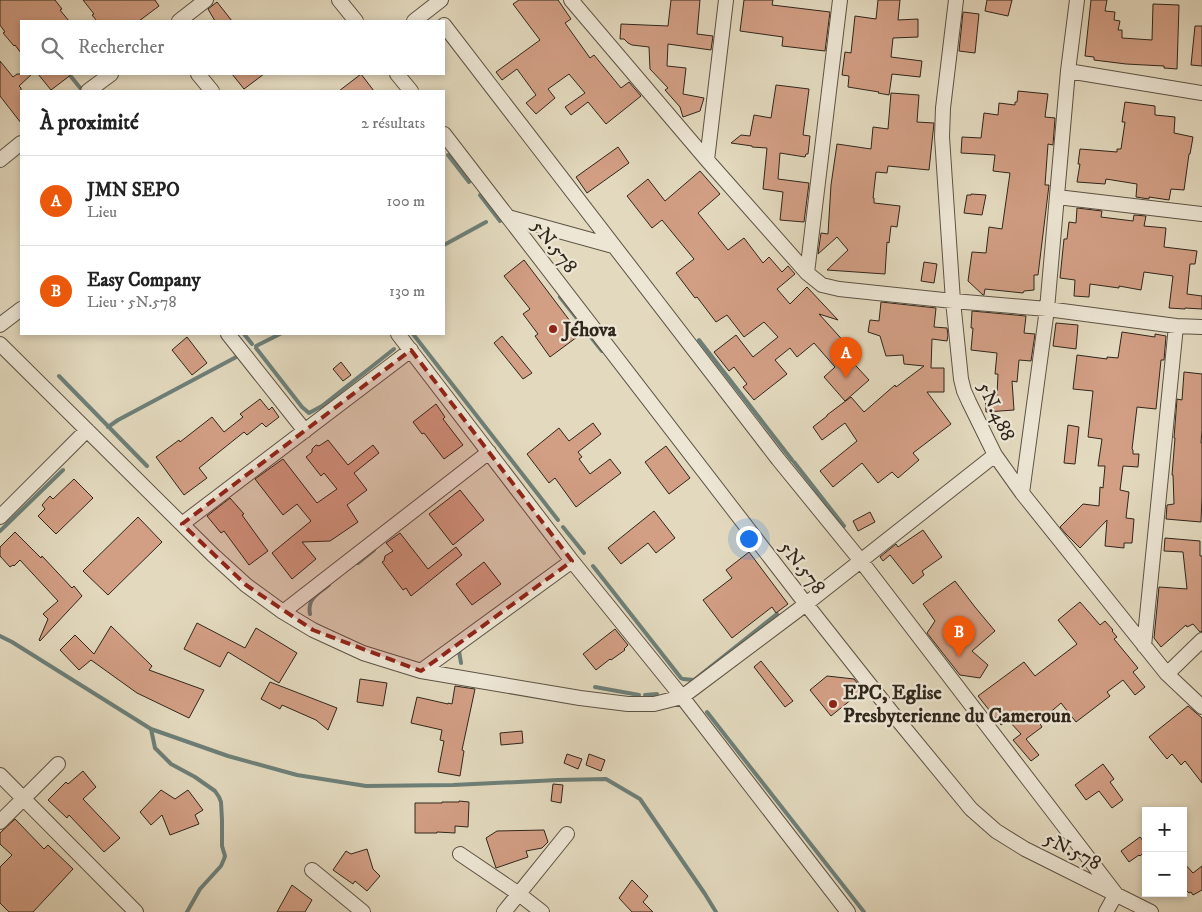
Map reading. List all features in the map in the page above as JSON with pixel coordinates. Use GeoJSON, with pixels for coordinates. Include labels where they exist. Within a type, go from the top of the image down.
{"type":"FeatureCollection","features":[{"type":"Feature","properties":{"kind":"street"},"geometry":{"type":"LineString","coordinates":[[180,20],[206,0]]}},
{"type":"Feature","properties":{"kind":"street"},"geometry":{"type":"LineString","coordinates":[[339,0],[355,20]]}},
{"type":"Feature","properties":{"kind":"street"},"geometry":{"type":"LineString","coordinates":[[571,0],[707,160],[807,273],[822,285],[839,289],[953,302],[1047,309],[1202,328]]}},
{"type":"Feature","properties":{"kind":"street"},"geometry":{"type":"LineString","coordinates":[[707,160],[726,0]]}},
{"type":"Feature","properties":{"kind":"street"},"geometry":{"type":"LineString","coordinates":[[807,273],[840,0]]}},
{"type":"Feature","properties":{"kind":"street","name":"5N.488"},"geometry":{"type":"LineString","coordinates":[[956,0],[943,108],[942,137],[953,302],[962,385],[995,455],[1022,493],[1167,674],[1202,707]]}},
{"type":"Feature","properties":{"kind":"street"},"geometry":{"type":"LineString","coordinates":[[1022,493],[1047,309],[1068,71],[1077,0]]}},
{"type":"Feature","properties":{"kind":"street"},"geometry":{"type":"LineString","coordinates":[[415,20],[432,3],[440,20]]}},
{"type":"Feature","properties":{"kind":"street"},"geometry":{"type":"LineString","coordinates":[[445,26],[778,458],[861,561],[1116,894],[1106,912]]}},
{"type":"Feature","properties":{"kind":"street"},"geometry":{"type":"LineString","coordinates":[[1068,71],[1202,93]]}},
{"type":"Feature","properties":{"kind":"street"},"geometry":{"type":"LineString","coordinates":[[89,90],[110,75]]}},
{"type":"Feature","properties":{"kind":"street"},"geometry":{"type":"LineString","coordinates":[[199,75],[211,90]]}},
{"type":"Feature","properties":{"kind":"street"},"geometry":{"type":"LineString","coordinates":[[398,75],[410,90]]}},
{"type":"Feature","properties":{"kind":"street","name":"5N.578"},"geometry":{"type":"LineString","coordinates":[[445,135],[806,604],[971,808],[996,831],[1025,849],[1151,912]]}},
{"type":"Feature","properties":{"kind":"street"},"geometry":{"type":"LineString","coordinates":[[0,160],[20,144]]}},
{"type":"Feature","properties":{"kind":"street"},"geometry":{"type":"LineString","coordinates":[[1057,197],[1202,214]]}},
{"type":"Feature","properties":{"kind":"street"},"geometry":{"type":"LineString","coordinates":[[508,217],[614,246]]}},
{"type":"Feature","properties":{"kind":"street"},"geometry":{"type":"LineString","coordinates":[[0,325],[20,310]]}},
{"type":"Feature","properties":{"kind":"street"},"geometry":{"type":"LineString","coordinates":[[1144,646],[1176,326]]}},
{"type":"Feature","properties":{"kind":"street"},"geometry":{"type":"LineString","coordinates":[[229,335],[305,431]]}},
{"type":"Feature","properties":{"kind":"street"},"geometry":{"type":"LineString","coordinates":[[399,335],[572,560],[682,697],[848,912]]}},
{"type":"Feature","properties":{"kind":"street"},"geometry":{"type":"LineString","coordinates":[[0,344],[213,555],[246,585],[283,612],[313,630],[363,652],[420,671],[580,698],[628,704],[654,704],[682,697],[806,604],[995,455]]}},
{"type":"Feature","properties":{"kind":"street"},"geometry":{"type":"LineString","coordinates":[[182,524],[411,350]]}},
{"type":"Feature","properties":{"kind":"street"},"geometry":{"type":"LineString","coordinates":[[0,517],[87,430]]}},
{"type":"Feature","properties":{"kind":"street"},"geometry":{"type":"LineString","coordinates":[[283,612],[488,452]]}},
{"type":"Feature","properties":{"kind":"street"},"geometry":{"type":"LineString","coordinates":[[420,671],[572,560]]}},
{"type":"Feature","properties":{"kind":"street"},"geometry":{"type":"LineString","coordinates":[[1167,674],[1202,640]]}},
{"type":"Feature","properties":{"kind":"street"},"geometry":{"type":"LineString","coordinates":[[0,822],[58,764]]}},
{"type":"Feature","properties":{"kind":"street"},"geometry":{"type":"LineString","coordinates":[[0,775],[136,912]]}},
{"type":"Feature","properties":{"kind":"street"},"geometry":{"type":"LineString","coordinates":[[504,912],[567,834]]}},
{"type":"Feature","properties":{"kind":"street"},"geometry":{"type":"LineString","coordinates":[[460,854],[542,912]]}},
{"type":"Feature","properties":{"kind":"street"},"geometry":{"type":"LineString","coordinates":[[312,870],[363,912]]}},
{"type":"Feature","properties":{"kind":"highlighted area"},"geometry":{"type":"Polygon","coordinates":[[[411,350],[572,561],[421,671],[313,630],[246,585],[182,524],[411,350]]]}},
{"type":"Feature","properties":{"kind":"building"},"geometry":{"type":"Polygon","coordinates":[[[0,0],[55,0],[68,20],[20,20],[20,52],[3,33],[5,32],[0,25],[0,0]]]}},
{"type":"Feature","properties":{"kind":"building"},"geometry":{"type":"Polygon","coordinates":[[[83,0],[155,0],[159,6],[140,20],[96,20],[92,15],[94,14],[83,0]]]}},
{"type":"Feature","properties":{"kind":"building"},"geometry":{"type":"Polygon","coordinates":[[[519,0],[558,0],[571,19],[565,23],[590,58],[594,55],[621,88],[629,82],[641,96],[606,124],[588,102],[571,115],[565,107],[585,93],[569,74],[548,89],[555,98],[536,114],[526,103],[536,95],[517,69],[502,80],[496,72],[540,40],[513,4],[519,0]]]}},
{"type":"Feature","properties":{"kind":"building"},"geometry":{"type":"Polygon","coordinates":[[[671,0],[700,0],[697,34],[713,36],[711,50],[668,44],[667,66],[686,68],[683,94],[704,98],[700,111],[683,117],[680,107],[665,90],[668,88],[650,69],[649,47],[632,45],[624,39],[620,39],[621,24],[668,26],[671,0]]]}},
{"type":"Feature","properties":{"kind":"building"},"geometry":{"type":"Polygon","coordinates":[[[744,0],[773,0],[772,5],[830,12],[825,51],[782,46],[783,37],[740,31],[744,0]]]}},
{"type":"Feature","properties":{"kind":"building"},"geometry":{"type":"Polygon","coordinates":[[[878,0],[900,0],[898,20],[918,19],[918,37],[893,38],[891,57],[922,61],[920,77],[892,74],[889,95],[848,87],[849,76],[842,75],[845,52],[851,53],[855,16],[876,19],[878,0]]]}},
{"type":"Feature","properties":{"kind":"building"},"geometry":{"type":"Polygon","coordinates":[[[987,0],[1012,0],[1008,16],[985,11],[987,0]]]}},
{"type":"Feature","properties":{"kind":"building"},"geometry":{"type":"Polygon","coordinates":[[[1091,0],[1107,0],[1105,11],[1115,12],[1114,20],[1120,21],[1118,30],[1122,30],[1122,38],[1152,40],[1153,4],[1179,5],[1177,69],[1164,68],[1164,66],[1094,60],[1094,57],[1085,56],[1091,0]]]}},
{"type":"Feature","properties":{"kind":"building"},"geometry":{"type":"Polygon","coordinates":[[[217,2],[231,20],[214,20],[208,9],[217,2]]]}},
{"type":"Feature","properties":{"kind":"building"},"geometry":{"type":"Polygon","coordinates":[[[963,12],[979,14],[975,53],[959,51],[963,12]]]}},
{"type":"Feature","properties":{"kind":"building"},"geometry":{"type":"Polygon","coordinates":[[[1195,26],[1202,26],[1202,66],[1191,65],[1195,26]]]}},
{"type":"Feature","properties":{"kind":"building"},"geometry":{"type":"Polygon","coordinates":[[[0,61],[13,77],[17,74],[31,75],[19,86],[21,88],[20,122],[0,96],[0,61]]]}},
{"type":"Feature","properties":{"kind":"building"},"geometry":{"type":"Polygon","coordinates":[[[39,75],[71,75],[51,90],[39,75]]]}},
{"type":"Feature","properties":{"kind":"building"},"geometry":{"type":"Polygon","coordinates":[[[233,75],[263,75],[244,89],[233,75]]]}},
{"type":"Feature","properties":{"kind":"building"},"geometry":{"type":"Polygon","coordinates":[[[362,75],[373,90],[340,90],[362,75]]]}},
{"type":"Feature","properties":{"kind":"building"},"geometry":{"type":"Polygon","coordinates":[[[776,85],[809,89],[803,135],[810,136],[808,154],[805,157],[780,153],[778,179],[809,183],[804,222],[780,220],[783,192],[763,189],[767,148],[731,143],[741,135],[750,136],[754,115],[771,118],[776,85]]]}},
{"type":"Feature","properties":{"kind":"building"},"geometry":{"type":"Polygon","coordinates":[[[1018,91],[1048,94],[1045,117],[1055,118],[1053,145],[1048,144],[1045,185],[1049,185],[1038,275],[1034,275],[1034,290],[1024,291],[1023,293],[985,289],[983,295],[968,281],[972,252],[986,253],[989,227],[1002,229],[1010,173],[993,171],[995,155],[961,153],[962,137],[981,138],[984,113],[998,115],[999,103],[1015,105],[1018,91]]]}},
{"type":"Feature","properties":{"kind":"building"},"geometry":{"type":"Polygon","coordinates":[[[891,93],[919,95],[917,122],[934,123],[929,170],[888,166],[887,173],[876,172],[874,203],[900,206],[897,227],[891,226],[889,243],[887,242],[885,274],[827,270],[848,250],[837,237],[818,254],[821,233],[828,234],[831,185],[837,144],[871,149],[873,127],[888,129],[891,93]]]}},
{"type":"Feature","properties":{"kind":"building"},"geometry":{"type":"Polygon","coordinates":[[[1125,102],[1155,106],[1155,115],[1175,117],[1174,133],[1193,137],[1184,190],[1171,189],[1169,200],[1136,197],[1137,184],[1106,179],[1105,184],[1077,182],[1080,149],[1117,152],[1117,149],[1121,149],[1125,122],[1122,122],[1125,102]]]}},
{"type":"Feature","properties":{"kind":"building"},"geometry":{"type":"Polygon","coordinates":[[[618,147],[629,163],[587,193],[576,177],[618,147]]]}},
{"type":"Feature","properties":{"kind":"building"},"geometry":{"type":"Polygon","coordinates":[[[700,171],[720,194],[698,213],[728,250],[744,238],[763,263],[769,257],[782,272],[788,266],[795,274],[777,289],[790,304],[807,287],[838,320],[819,314],[847,345],[845,347],[849,353],[846,355],[869,380],[845,401],[824,377],[835,367],[814,343],[797,357],[790,348],[775,360],[787,374],[754,400],[743,387],[747,384],[734,367],[729,371],[714,352],[736,335],[753,357],[778,337],[764,322],[744,337],[727,315],[716,322],[676,273],[694,259],[662,220],[652,228],[627,196],[648,179],[665,201],[700,171]]]}},
{"type":"Feature","properties":{"kind":"building"},"geometry":{"type":"Polygon","coordinates":[[[967,195],[986,195],[982,215],[964,213],[967,195]]]}},
{"type":"Feature","properties":{"kind":"building"},"geometry":{"type":"Polygon","coordinates":[[[1077,208],[1102,211],[1101,217],[1133,221],[1134,215],[1146,216],[1144,226],[1166,228],[1164,247],[1197,251],[1195,264],[1190,264],[1187,294],[1202,296],[1202,309],[1169,308],[1173,276],[1144,272],[1141,290],[1090,284],[1089,297],[1074,296],[1075,280],[1060,278],[1064,239],[1067,239],[1069,222],[1076,223],[1077,208]]]}},
{"type":"Feature","properties":{"kind":"building"},"geometry":{"type":"Polygon","coordinates":[[[524,260],[570,321],[567,323],[577,337],[550,357],[535,336],[538,334],[523,314],[530,309],[504,276],[524,260]]]}},
{"type":"Feature","properties":{"kind":"building"},"geometry":{"type":"Polygon","coordinates":[[[924,262],[937,264],[934,283],[921,281],[924,262]]]}},
{"type":"Feature","properties":{"kind":"building"},"geometry":{"type":"Polygon","coordinates":[[[881,302],[936,308],[934,327],[947,328],[948,335],[947,341],[932,339],[931,368],[944,368],[944,392],[927,392],[951,424],[913,453],[919,460],[898,478],[892,472],[878,483],[862,463],[833,487],[820,471],[857,441],[845,423],[822,440],[813,427],[851,397],[864,412],[895,385],[896,387],[924,366],[904,364],[903,355],[886,356],[880,336],[868,332],[870,320],[879,321],[881,302]]]}},
{"type":"Feature","properties":{"kind":"building"},"geometry":{"type":"Polygon","coordinates":[[[972,311],[1026,316],[1024,333],[1035,334],[1031,361],[1019,360],[1017,382],[1012,381],[1014,410],[986,412],[985,396],[997,395],[998,374],[995,374],[997,353],[971,350],[972,311]]]}},
{"type":"Feature","properties":{"kind":"building"},"geometry":{"type":"Polygon","coordinates":[[[1056,323],[1078,325],[1076,349],[1053,346],[1056,323]]]}},
{"type":"Feature","properties":{"kind":"building"},"geometry":{"type":"Polygon","coordinates":[[[1122,332],[1155,337],[1155,334],[1166,336],[1164,360],[1161,360],[1156,409],[1137,407],[1132,449],[1133,454],[1139,454],[1138,467],[1123,466],[1120,490],[1129,492],[1126,518],[1134,519],[1132,543],[1124,543],[1124,548],[1105,546],[1107,520],[1080,548],[1060,527],[1083,504],[1099,506],[1100,487],[1103,488],[1105,466],[1098,466],[1102,439],[1088,437],[1093,391],[1073,389],[1077,355],[1107,359],[1107,357],[1118,358],[1122,332]]]}},
{"type":"Feature","properties":{"kind":"building"},"geometry":{"type":"Polygon","coordinates":[[[502,336],[532,373],[523,379],[494,343],[502,336]]]}},
{"type":"Feature","properties":{"kind":"building"},"geometry":{"type":"Polygon","coordinates":[[[187,337],[207,363],[192,375],[172,350],[187,337]]]}},
{"type":"Feature","properties":{"kind":"building"},"geometry":{"type":"Polygon","coordinates":[[[341,362],[351,375],[343,381],[333,369],[341,362]]]}},
{"type":"Feature","properties":{"kind":"building"},"geometry":{"type":"Polygon","coordinates":[[[1184,372],[1202,374],[1201,522],[1166,519],[1167,505],[1174,504],[1172,475],[1174,438],[1177,399],[1182,400],[1184,372]]]}},
{"type":"Feature","properties":{"kind":"building"},"geometry":{"type":"Polygon","coordinates":[[[260,399],[269,410],[272,407],[279,417],[266,427],[262,423],[247,435],[244,432],[199,468],[207,478],[184,495],[156,457],[179,440],[180,442],[212,417],[224,432],[243,417],[240,414],[260,399]]]}},
{"type":"Feature","properties":{"kind":"building"},"geometry":{"type":"Polygon","coordinates":[[[436,404],[445,417],[443,419],[463,445],[444,459],[413,422],[436,404]]]}},
{"type":"Feature","properties":{"kind":"building"},"geometry":{"type":"Polygon","coordinates":[[[593,423],[601,434],[578,452],[582,457],[579,459],[590,474],[610,459],[621,473],[576,507],[555,478],[549,483],[527,454],[559,428],[569,441],[593,423]]]}},
{"type":"Feature","properties":{"kind":"building"},"geometry":{"type":"Polygon","coordinates":[[[1068,425],[1079,427],[1075,464],[1064,463],[1068,425]]]}},
{"type":"Feature","properties":{"kind":"building"},"geometry":{"type":"Polygon","coordinates":[[[328,440],[348,465],[373,445],[379,453],[354,473],[367,490],[347,505],[358,522],[330,541],[302,542],[316,559],[292,579],[272,553],[311,521],[297,504],[283,515],[255,479],[283,459],[317,503],[337,489],[324,473],[321,476],[306,457],[316,445],[319,446],[328,440]]]}},
{"type":"Feature","properties":{"kind":"building"},"geometry":{"type":"Polygon","coordinates":[[[666,446],[690,478],[669,494],[645,462],[666,446]]]}},
{"type":"Feature","properties":{"kind":"building"},"geometry":{"type":"Polygon","coordinates":[[[74,479],[93,498],[56,534],[38,516],[45,509],[42,505],[50,496],[53,499],[74,479]]]}},
{"type":"Feature","properties":{"kind":"building"},"geometry":{"type":"Polygon","coordinates":[[[460,490],[484,520],[453,545],[429,514],[460,490]]]}},
{"type":"Feature","properties":{"kind":"building"},"geometry":{"type":"Polygon","coordinates":[[[230,498],[244,514],[242,515],[268,551],[249,565],[224,531],[221,533],[207,516],[230,498]]]}},
{"type":"Feature","properties":{"kind":"building"},"geometry":{"type":"Polygon","coordinates":[[[654,511],[675,538],[656,553],[648,543],[621,564],[608,548],[654,511]]]}},
{"type":"Feature","properties":{"kind":"building"},"geometry":{"type":"Polygon","coordinates":[[[870,512],[875,522],[858,531],[853,521],[870,512]]]}},
{"type":"Feature","properties":{"kind":"building"},"geometry":{"type":"Polygon","coordinates":[[[138,517],[162,542],[108,595],[83,571],[138,517]]]}},
{"type":"Feature","properties":{"kind":"building"},"geometry":{"type":"Polygon","coordinates":[[[923,530],[942,557],[922,571],[924,575],[913,584],[890,555],[883,561],[880,557],[896,544],[898,547],[923,530]]]}},
{"type":"Feature","properties":{"kind":"building"},"geometry":{"type":"Polygon","coordinates":[[[15,532],[41,558],[42,556],[72,588],[74,586],[82,596],[40,641],[48,619],[43,614],[58,601],[20,560],[10,567],[0,556],[0,547],[15,532]]]}},
{"type":"Feature","properties":{"kind":"building"},"geometry":{"type":"Polygon","coordinates":[[[400,533],[428,569],[456,547],[462,555],[411,596],[406,588],[403,590],[382,562],[385,556],[393,551],[386,543],[400,533]]]}},
{"type":"Feature","properties":{"kind":"building"},"geometry":{"type":"Polygon","coordinates":[[[1165,538],[1200,541],[1200,556],[1202,556],[1202,631],[1200,632],[1193,624],[1187,627],[1186,625],[1161,647],[1154,638],[1159,587],[1187,589],[1183,552],[1164,551],[1165,538]]]}},
{"type":"Feature","properties":{"kind":"building"},"geometry":{"type":"Polygon","coordinates":[[[749,552],[788,604],[776,613],[772,607],[732,638],[703,600],[732,578],[726,570],[749,552]]]}},
{"type":"Feature","properties":{"kind":"building"},"geometry":{"type":"Polygon","coordinates":[[[484,562],[501,584],[472,605],[456,584],[484,562]]]}},
{"type":"Feature","properties":{"kind":"building"},"geometry":{"type":"Polygon","coordinates":[[[955,581],[995,631],[972,651],[988,665],[980,678],[960,675],[927,633],[935,621],[923,604],[955,581]]]}},
{"type":"Feature","properties":{"kind":"building"},"geometry":{"type":"Polygon","coordinates":[[[1080,602],[1100,625],[1105,621],[1113,630],[1117,637],[1114,639],[1138,668],[1133,672],[1145,687],[1135,695],[1123,680],[1107,692],[1110,696],[1076,722],[1061,703],[1039,722],[1042,727],[1026,739],[1039,755],[1031,761],[1013,740],[1021,734],[1008,720],[1001,725],[978,696],[1024,662],[1035,676],[1077,644],[1058,620],[1080,602]]]}},
{"type":"Feature","properties":{"kind":"building"},"geometry":{"type":"Polygon","coordinates":[[[197,623],[245,648],[256,628],[297,653],[279,683],[228,652],[220,667],[184,649],[197,623]]]}},
{"type":"Feature","properties":{"kind":"building"},"geometry":{"type":"Polygon","coordinates":[[[111,626],[152,666],[149,670],[204,690],[189,718],[137,693],[91,660],[79,670],[60,650],[75,635],[94,654],[111,626]]]}},
{"type":"Feature","properties":{"kind":"building"},"geometry":{"type":"Polygon","coordinates":[[[615,629],[628,645],[625,650],[596,670],[583,654],[615,629]]]}},
{"type":"Feature","properties":{"kind":"building"},"geometry":{"type":"Polygon","coordinates":[[[761,661],[793,701],[785,707],[754,667],[761,661]]]}},
{"type":"Feature","properties":{"kind":"building","name":"EPC, Eglise Presbyterienne du Cameroun"},"geometry":{"type":"Polygon","coordinates":[[[827,676],[854,679],[863,690],[831,716],[810,690],[827,676]]]}},
{"type":"Feature","properties":{"kind":"building"},"geometry":{"type":"Polygon","coordinates":[[[360,679],[387,683],[383,706],[357,702],[360,679]]]}},
{"type":"Feature","properties":{"kind":"building"},"geometry":{"type":"Polygon","coordinates":[[[270,682],[337,708],[328,730],[316,720],[282,705],[280,709],[261,699],[270,682]]]}},
{"type":"Feature","properties":{"kind":"building"},"geometry":{"type":"Polygon","coordinates":[[[455,686],[475,689],[462,750],[464,751],[460,776],[438,772],[444,741],[440,740],[442,730],[411,723],[417,697],[452,704],[455,686]]]}},
{"type":"Feature","properties":{"kind":"building"},"geometry":{"type":"Polygon","coordinates":[[[1188,706],[1202,718],[1202,783],[1185,761],[1181,765],[1172,754],[1167,759],[1149,737],[1188,706]]]}},
{"type":"Feature","properties":{"kind":"building"},"geometry":{"type":"Polygon","coordinates":[[[522,731],[523,743],[501,745],[500,733],[522,731]]]}},
{"type":"Feature","properties":{"kind":"building"},"geometry":{"type":"Polygon","coordinates":[[[567,754],[582,759],[578,769],[564,763],[567,754]]]}},
{"type":"Feature","properties":{"kind":"building"},"geometry":{"type":"Polygon","coordinates":[[[589,754],[605,760],[601,771],[586,765],[589,754]]]}},
{"type":"Feature","properties":{"kind":"building"},"geometry":{"type":"Polygon","coordinates":[[[1103,764],[1114,779],[1110,782],[1123,800],[1112,808],[1099,791],[1086,800],[1075,785],[1103,764]]]}},
{"type":"Feature","properties":{"kind":"building"},"geometry":{"type":"Polygon","coordinates":[[[83,771],[96,787],[83,799],[120,838],[104,852],[69,815],[67,818],[48,800],[66,782],[68,784],[83,771]]]}},
{"type":"Feature","properties":{"kind":"building"},"geometry":{"type":"Polygon","coordinates":[[[553,784],[563,785],[561,803],[551,801],[553,784]]]}},
{"type":"Feature","properties":{"kind":"building"},"geometry":{"type":"Polygon","coordinates":[[[161,790],[175,799],[188,790],[203,810],[195,815],[199,824],[170,835],[162,815],[151,825],[140,812],[161,790]]]}},
{"type":"Feature","properties":{"kind":"building"},"geometry":{"type":"Polygon","coordinates":[[[469,802],[468,827],[455,826],[455,833],[415,833],[415,803],[469,802]]]}},
{"type":"Feature","properties":{"kind":"building"},"geometry":{"type":"Polygon","coordinates":[[[15,819],[44,849],[48,845],[73,869],[33,912],[9,912],[0,903],[0,867],[12,855],[0,844],[0,833],[15,819]]]}},
{"type":"Feature","properties":{"kind":"building"},"geometry":{"type":"Polygon","coordinates":[[[544,830],[548,842],[542,848],[526,851],[528,857],[496,868],[486,838],[497,831],[544,830]]]}},
{"type":"Feature","properties":{"kind":"building"},"geometry":{"type":"Polygon","coordinates":[[[1140,837],[1142,839],[1142,854],[1140,856],[1129,862],[1121,851],[1140,837]]]}},
{"type":"Feature","properties":{"kind":"building"},"geometry":{"type":"Polygon","coordinates":[[[367,849],[373,869],[380,876],[367,891],[355,881],[353,884],[333,870],[346,851],[351,854],[367,849]]]}},
{"type":"Feature","properties":{"kind":"building"},"geometry":{"type":"Polygon","coordinates":[[[1187,866],[1193,873],[1202,866],[1202,890],[1193,895],[1191,892],[1187,891],[1187,866]]]}},
{"type":"Feature","properties":{"kind":"building"},"geometry":{"type":"Polygon","coordinates":[[[632,880],[648,896],[643,902],[653,912],[632,912],[619,898],[632,880]]]}},
{"type":"Feature","properties":{"kind":"building"},"geometry":{"type":"Polygon","coordinates":[[[292,885],[312,900],[305,912],[277,912],[292,885]]]}},
{"type":"Feature","properties":{"kind":"waterway"},"geometry":{"type":"LineString","coordinates":[[70,75],[81,89],[84,87]]}},
{"type":"Feature","properties":{"kind":"waterway"},"geometry":{"type":"LineString","coordinates":[[448,155],[469,182]]}},
{"type":"Feature","properties":{"kind":"waterway"},"geometry":{"type":"LineString","coordinates":[[480,195],[500,221]]}},
{"type":"Feature","properties":{"kind":"waterway"},"geometry":{"type":"LineString","coordinates":[[445,244],[486,222]]}},
{"type":"Feature","properties":{"kind":"waterway"},"geometry":{"type":"LineString","coordinates":[[560,297],[579,321]]}},
{"type":"Feature","properties":{"kind":"waterway"},"geometry":{"type":"LineString","coordinates":[[586,331],[602,351]]}},
{"type":"Feature","properties":{"kind":"waterway"},"geometry":{"type":"LineString","coordinates":[[245,335],[252,344]]}},
{"type":"Feature","properties":{"kind":"waterway"},"geometry":{"type":"LineString","coordinates":[[256,346],[278,335]]}},
{"type":"Feature","properties":{"kind":"waterway"},"geometry":{"type":"LineString","coordinates":[[414,335],[558,520]]}},
{"type":"Feature","properties":{"kind":"waterway"},"geometry":{"type":"LineString","coordinates":[[699,340],[792,460]]}},
{"type":"Feature","properties":{"kind":"waterway"},"geometry":{"type":"LineString","coordinates":[[256,348],[302,407],[309,413],[322,406],[394,349]]}},
{"type":"Feature","properties":{"kind":"waterway"},"geometry":{"type":"LineString","coordinates":[[108,427],[240,355]]}},
{"type":"Feature","properties":{"kind":"waterway"},"geometry":{"type":"LineString","coordinates":[[59,376],[147,466]]}},
{"type":"Feature","properties":{"kind":"waterway"},"geometry":{"type":"LineString","coordinates":[[794,462],[844,526]]}},
{"type":"Feature","properties":{"kind":"waterway"},"geometry":{"type":"LineString","coordinates":[[0,531],[63,470]]}},
{"type":"Feature","properties":{"kind":"waterway"},"geometry":{"type":"LineString","coordinates":[[563,527],[584,553]]}},
{"type":"Feature","properties":{"kind":"waterway"},"geometry":{"type":"LineString","coordinates":[[358,563],[374,550]]}},
{"type":"Feature","properties":{"kind":"waterway"},"geometry":{"type":"LineString","coordinates":[[593,566],[681,678]]}},
{"type":"Feature","properties":{"kind":"waterway"},"geometry":{"type":"LineString","coordinates":[[310,614],[312,600],[329,585]]}},
{"type":"Feature","properties":{"kind":"waterway"},"geometry":{"type":"LineString","coordinates":[[683,679],[694,680],[777,614]]}},
{"type":"Feature","properties":{"kind":"waterway"},"geometry":{"type":"LineString","coordinates":[[0,636],[151,729],[228,756],[297,775],[366,786],[453,785],[606,779],[640,799],[716,912]]}},
{"type":"Feature","properties":{"kind":"waterway"},"geometry":{"type":"LineString","coordinates":[[460,650],[461,663]]}},
{"type":"Feature","properties":{"kind":"waterway"},"geometry":{"type":"LineString","coordinates":[[595,687],[639,695]]}},
{"type":"Feature","properties":{"kind":"waterway"},"geometry":{"type":"LineString","coordinates":[[645,695],[657,694]]}},
{"type":"Feature","properties":{"kind":"waterway"},"geometry":{"type":"LineString","coordinates":[[707,712],[864,912]]}},
{"type":"Feature","properties":{"kind":"waterway"},"geometry":{"type":"LineString","coordinates":[[151,729],[155,748],[171,764],[215,791],[221,802],[222,846],[225,856],[221,866],[200,889],[187,912]]}},
{"type":"Feature","properties":{"kind":"place","name":"Jéhova"},"geometry":{"type":"Point","coordinates":[553,329]}},
{"type":"Feature","properties":{"kind":"place","name":"JMN SEPO"},"geometry":{"type":"Point","coordinates":[846,378]}},
{"type":"Feature","properties":{"kind":"place","name":"Easy Company"},"geometry":{"type":"Point","coordinates":[959,657]}},
{"type":"Feature","properties":{"kind":"place","name":"EPC, Eglise Presbyterienne du Cameroun"},"geometry":{"type":"Point","coordinates":[833,704]}}]}
